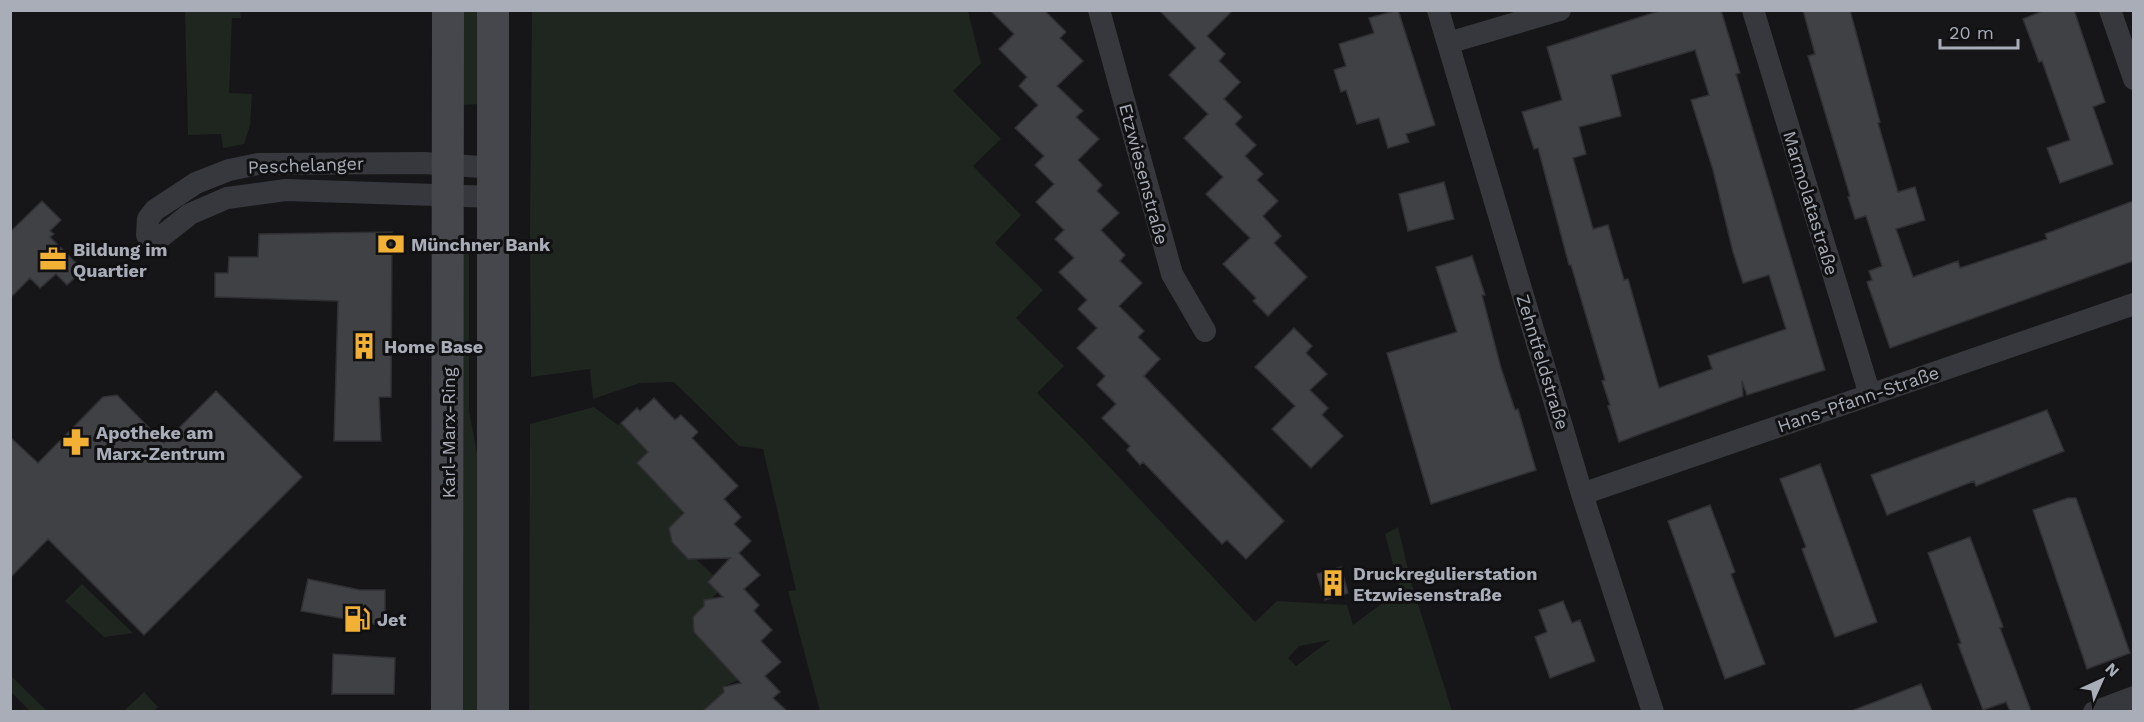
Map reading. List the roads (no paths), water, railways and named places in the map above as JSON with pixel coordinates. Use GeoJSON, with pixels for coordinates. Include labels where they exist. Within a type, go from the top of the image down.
{"type":"FeatureCollection","features":[{"type":"Feature","properties":{"kind":"main road","name":"Karl-Marx-Ring"},"geometry":{"type":"LineString","coordinates":[[447,711],[448,10]]}},
{"type":"Feature","properties":{"kind":"main road"},"geometry":{"type":"LineString","coordinates":[[493,10],[495,182],[493,711]]}},
{"type":"Feature","properties":{"kind":"street","name":"Etzwiesenstraße"},"geometry":{"type":"LineString","coordinates":[[1099,10],[1172,274],[1205,331]]}},
{"type":"Feature","properties":{"kind":"street","name":"Zehntfeldstraße"},"geometry":{"type":"LineString","coordinates":[[1438,10],[1582,494],[1653,711]]}},
{"type":"Feature","properties":{"kind":"street"},"geometry":{"type":"LineString","coordinates":[[1448,43],[1560,10]]}},
{"type":"Feature","properties":{"kind":"street","name":"Marmolatastraße"},"geometry":{"type":"LineString","coordinates":[[1753,10],[1870,395]]}},
{"type":"Feature","properties":{"kind":"street"},"geometry":{"type":"LineString","coordinates":[[2110,10],[2133,79]]}},
{"type":"Feature","properties":{"kind":"street","name":"Peschelanger"},"geometry":{"type":"LineString","coordinates":[[258,164],[449,164],[495,182],[449,195],[286,190],[227,198],[190,214],[162,236],[147,235],[148,219],[155,210],[196,183],[229,170],[258,164]]}},
{"type":"Feature","properties":{"kind":"street","name":"Hans-Pfann-Straße"},"geometry":{"type":"LineString","coordinates":[[1582,494],[2133,304]]}},
{"type":"Feature","properties":{"kind":"street"},"geometry":{"type":"LineString","coordinates":[[2094,711],[2133,697]]}},
{"type":"Feature","properties":{"kind":"place","name":"Münchner Bank"},"geometry":{"type":"Point","coordinates":[391,244]}},
{"type":"Feature","properties":{"kind":"place","name":"Bildung im Quartier"},"geometry":{"type":"Point","coordinates":[53,259]}},
{"type":"Feature","properties":{"kind":"place","name":"Home Base"},"geometry":{"type":"Point","coordinates":[364,346]}},
{"type":"Feature","properties":{"kind":"place","name":"Apotheke am Marx-Zentrum"},"geometry":{"type":"Point","coordinates":[76,442]}},
{"type":"Feature","properties":{"kind":"place","name":"Druckregulierstation Etzwiesenstraße"},"geometry":{"type":"Point","coordinates":[1333,583]}},
{"type":"Feature","properties":{"kind":"place","name":"Jet"},"geometry":{"type":"Point","coordinates":[357,619]}}]}
